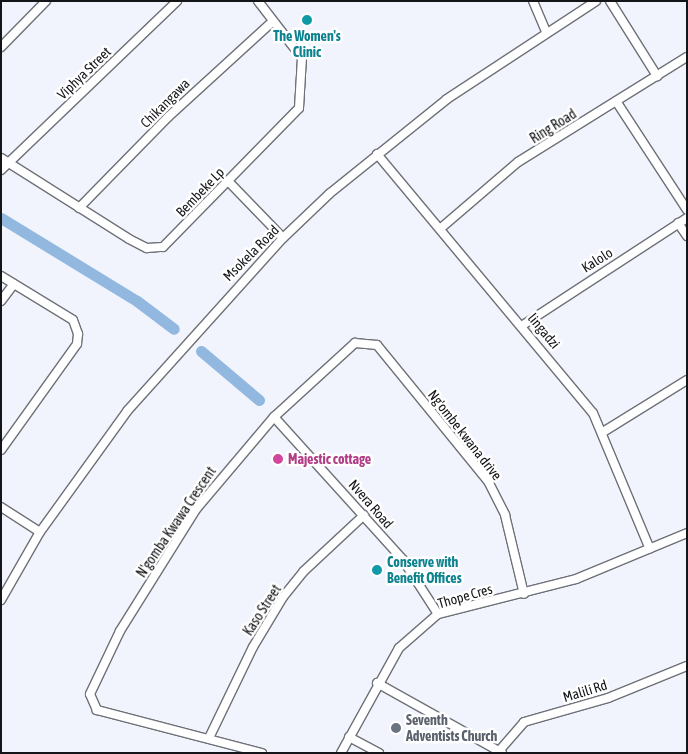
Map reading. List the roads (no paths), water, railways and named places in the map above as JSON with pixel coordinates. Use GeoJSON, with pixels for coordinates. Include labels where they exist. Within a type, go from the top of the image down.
{"type":"FeatureCollection","features":[{"type":"Feature","properties":{"kind":"street"},"geometry":{"type":"LineString","coordinates":[[1,47],[46,1]]}},
{"type":"Feature","properties":{"kind":"street","name":"Viphya Street"},"geometry":{"type":"LineString","coordinates":[[1,170],[177,1]]}},
{"type":"Feature","properties":{"kind":"street","name":"Bembeke Lp"},"geometry":{"type":"LineString","coordinates":[[1,158],[142,246],[159,248],[299,108],[302,58],[258,1]]}},
{"type":"Feature","properties":{"kind":"street"},"geometry":{"type":"LineString","coordinates":[[533,1],[546,32]]}},
{"type":"Feature","properties":{"kind":"street","name":"Msokela Road"},"geometry":{"type":"LineString","coordinates":[[1,600],[40,532],[128,410],[283,238],[377,154],[447,99],[546,32],[596,1]]}},
{"type":"Feature","properties":{"kind":"street"},"geometry":{"type":"LineString","coordinates":[[610,1],[656,76]]}},
{"type":"Feature","properties":{"kind":"street","name":"Chikangawa"},"geometry":{"type":"LineString","coordinates":[[79,208],[168,116],[273,21]]}},
{"type":"Feature","properties":{"kind":"street","name":"Ring Road"},"geometry":{"type":"LineString","coordinates":[[441,228],[508,169],[687,57]]}},
{"type":"Feature","properties":{"kind":"street"},"geometry":{"type":"LineString","coordinates":[[616,101],[687,210]]}},
{"type":"Feature","properties":{"kind":"street","name":"lingadzi"},"geometry":{"type":"LineString","coordinates":[[377,154],[523,325],[574,388],[603,432],[650,549]]}},
{"type":"Feature","properties":{"kind":"street"},"geometry":{"type":"LineString","coordinates":[[228,181],[283,238]]}},
{"type":"Feature","properties":{"kind":"street","name":"Kalolo"},"geometry":{"type":"LineString","coordinates":[[523,325],[687,218]]}},
{"type":"Feature","properties":{"kind":"street"},"geometry":{"type":"LineString","coordinates":[[678,223],[687,236]]}},
{"type":"Feature","properties":{"kind":"street"},"geometry":{"type":"LineString","coordinates":[[1,276],[73,320],[78,334],[77,344],[1,450]]}},
{"type":"Feature","properties":{"kind":"street"},"geometry":{"type":"LineString","coordinates":[[1,301],[14,284]]}},
{"type":"Feature","properties":{"kind":"street","name":"N'gomba Kwawa Crescent"},"geometry":{"type":"LineString","coordinates":[[209,738],[92,706],[90,694],[120,631],[167,555],[214,486],[274,417],[350,347],[364,340]]}},
{"type":"Feature","properties":{"kind":"street","name":"Ng'ombe kwana drive"},"geometry":{"type":"LineString","coordinates":[[364,340],[377,344],[488,481],[505,515],[524,594]]}},
{"type":"Feature","properties":{"kind":"street"},"geometry":{"type":"LineString","coordinates":[[603,432],[687,380]]}},
{"type":"Feature","properties":{"kind":"street","name":"Nvera Road"},"geometry":{"type":"LineString","coordinates":[[274,417],[403,560],[438,614]]}},
{"type":"Feature","properties":{"kind":"street"},"geometry":{"type":"LineString","coordinates":[[1,507],[40,532]]}},
{"type":"Feature","properties":{"kind":"street","name":"Kaso Street"},"geometry":{"type":"LineString","coordinates":[[209,738],[253,646],[283,598],[304,571],[364,515]]}},
{"type":"Feature","properties":{"kind":"street","name":"Thope Cres"},"geometry":{"type":"LineString","coordinates":[[341,753],[377,683],[399,648],[438,614],[524,594],[650,549],[687,533]]}},
{"type":"Feature","properties":{"kind":"street","name":"Malili Rd"},"geometry":{"type":"LineString","coordinates":[[501,752],[524,722],[608,698],[687,666]]}},
{"type":"Feature","properties":{"kind":"street"},"geometry":{"type":"LineString","coordinates":[[377,683],[501,752]]}},
{"type":"Feature","properties":{"kind":"street"},"geometry":{"type":"LineString","coordinates":[[349,737],[379,753]]}},
{"type":"Feature","properties":{"kind":"street"},"geometry":{"type":"LineString","coordinates":[[209,738],[262,753]]}},
{"type":"Feature","properties":{"kind":"waterway"},"geometry":{"type":"LineString","coordinates":[[1,218],[137,301],[174,329]]}},
{"type":"Feature","properties":{"kind":"waterway"},"geometry":{"type":"LineString","coordinates":[[201,351],[259,400]]}},
{"type":"Feature","properties":{"kind":"place","name":"The Women's Clinic"},"geometry":{"type":"Point","coordinates":[307,20]}},
{"type":"Feature","properties":{"kind":"place","name":"Majestic cottage"},"geometry":{"type":"Point","coordinates":[278,459]}},
{"type":"Feature","properties":{"kind":"place","name":"Conserve with Benefit Offices"},"geometry":{"type":"Point","coordinates":[377,570]}},
{"type":"Feature","properties":{"kind":"place","name":"Seventh Adventists Church"},"geometry":{"type":"Point","coordinates":[396,728]}}]}
